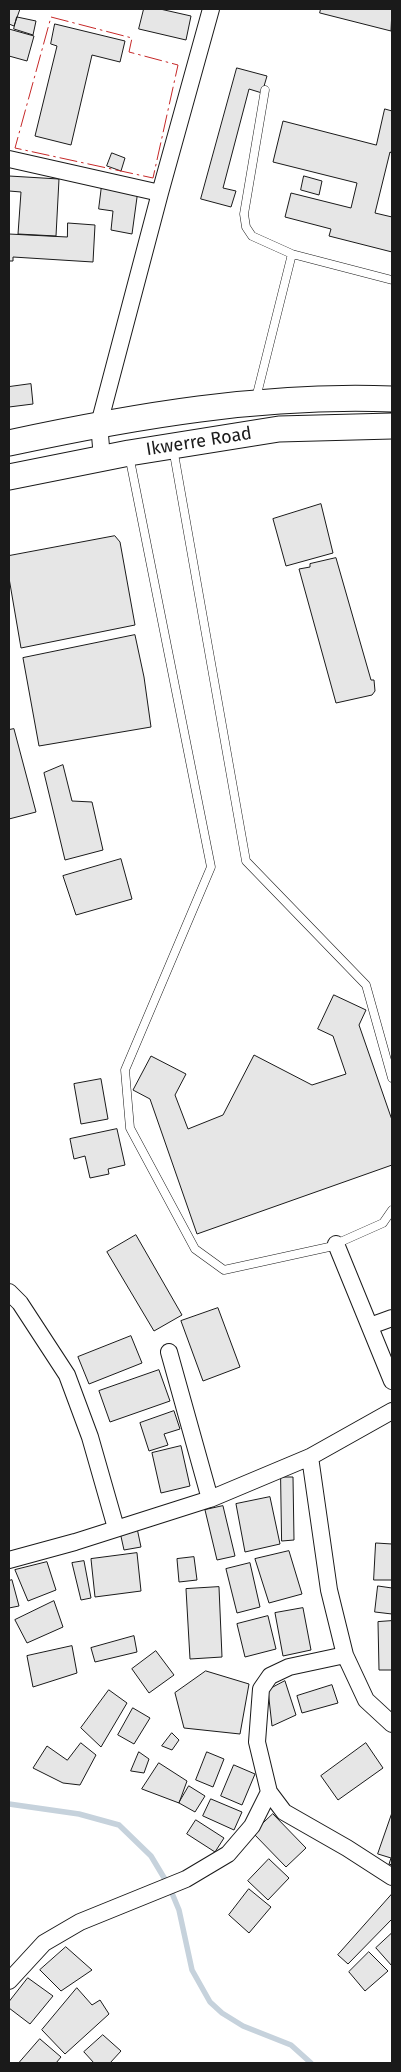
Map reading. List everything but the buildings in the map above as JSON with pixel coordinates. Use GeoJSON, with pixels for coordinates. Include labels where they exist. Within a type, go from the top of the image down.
{"type":"FeatureCollection","features":[{"type":"Feature","properties":{"kind":"main road"},"geometry":{"type":"LineString","coordinates":[[9,444],[99,424],[199,408],[332,399],[392,399]]}},
{"type":"Feature","properties":{"kind":"main road","name":"Ikwerre Road"},"geometry":{"type":"LineString","coordinates":[[9,477],[129,453],[279,428],[392,426]]}},
{"type":"Feature","properties":{"kind":"street"},"geometry":{"type":"LineString","coordinates":[[102,458],[99,424],[211,9]]}},
{"type":"Feature","properties":{"kind":"street"},"geometry":{"type":"LineString","coordinates":[[9,159],[160,193]]}},
{"type":"Feature","properties":{"kind":"street"},"geometry":{"type":"LineString","coordinates":[[336,1244],[392,1381]]}},
{"type":"Feature","properties":{"kind":"street"},"geometry":{"type":"LineString","coordinates":[[9,1292],[20,1303],[67,1375],[90,1437],[116,1528]]}},
{"type":"Feature","properties":{"kind":"street"},"geometry":{"type":"LineString","coordinates":[[370,1326],[392,1318]]}},
{"type":"Feature","properties":{"kind":"street"},"geometry":{"type":"LineString","coordinates":[[170,1352],[210,1499]]}},
{"type":"Feature","properties":{"kind":"street"},"geometry":{"type":"LineString","coordinates":[[9,1560],[75,1542],[210,1499],[310,1457],[392,1411]]}},
{"type":"Feature","properties":{"kind":"street"},"geometry":{"type":"LineString","coordinates":[[310,1457],[329,1590],[345,1655],[366,1700],[392,1724]]}},
{"type":"Feature","properties":{"kind":"street"},"geometry":{"type":"LineString","coordinates":[[345,1655],[289,1667],[270,1676],[261,1689],[257,1742],[269,1792],[284,1812],[347,1848],[392,1878]]}},
{"type":"Feature","properties":{"kind":"street"},"geometry":{"type":"LineString","coordinates":[[9,1981],[44,1942],[80,1922],[186,1879],[228,1854],[252,1826],[269,1792]]}},
{"type":"Feature","properties":{"kind":"lane"},"geometry":{"type":"LineString","coordinates":[[265,90],[244,214],[246,227],[252,236],[292,254],[392,280]]}},
{"type":"Feature","properties":{"kind":"lane"},"geometry":{"type":"LineString","coordinates":[[255,403],[292,254]]}},
{"type":"Feature","properties":{"kind":"lane"},"geometry":{"type":"LineString","coordinates":[[173,446],[246,861],[366,985],[392,1078]]}},
{"type":"Feature","properties":{"kind":"lane"},"geometry":{"type":"LineString","coordinates":[[129,453],[211,867],[125,1070],[130,1128],[195,1249],[224,1270],[336,1244],[383,1223],[392,1210]]}},
{"type":"Feature","properties":{"kind":"waterway"},"geometry":{"type":"LineString","coordinates":[[9,1804],[79,1814],[119,1825],[151,1856],[169,1886],[179,1910],[192,1970],[210,2002],[222,2013],[243,2026],[291,2045],[311,2063]]}},
{"type":"Feature","properties":{"kind":"power"},"geometry":{"type":"LineString","coordinates":[[51,17],[132,38],[129,52],[178,65],[153,178],[15,148],[51,17]]}}]}
